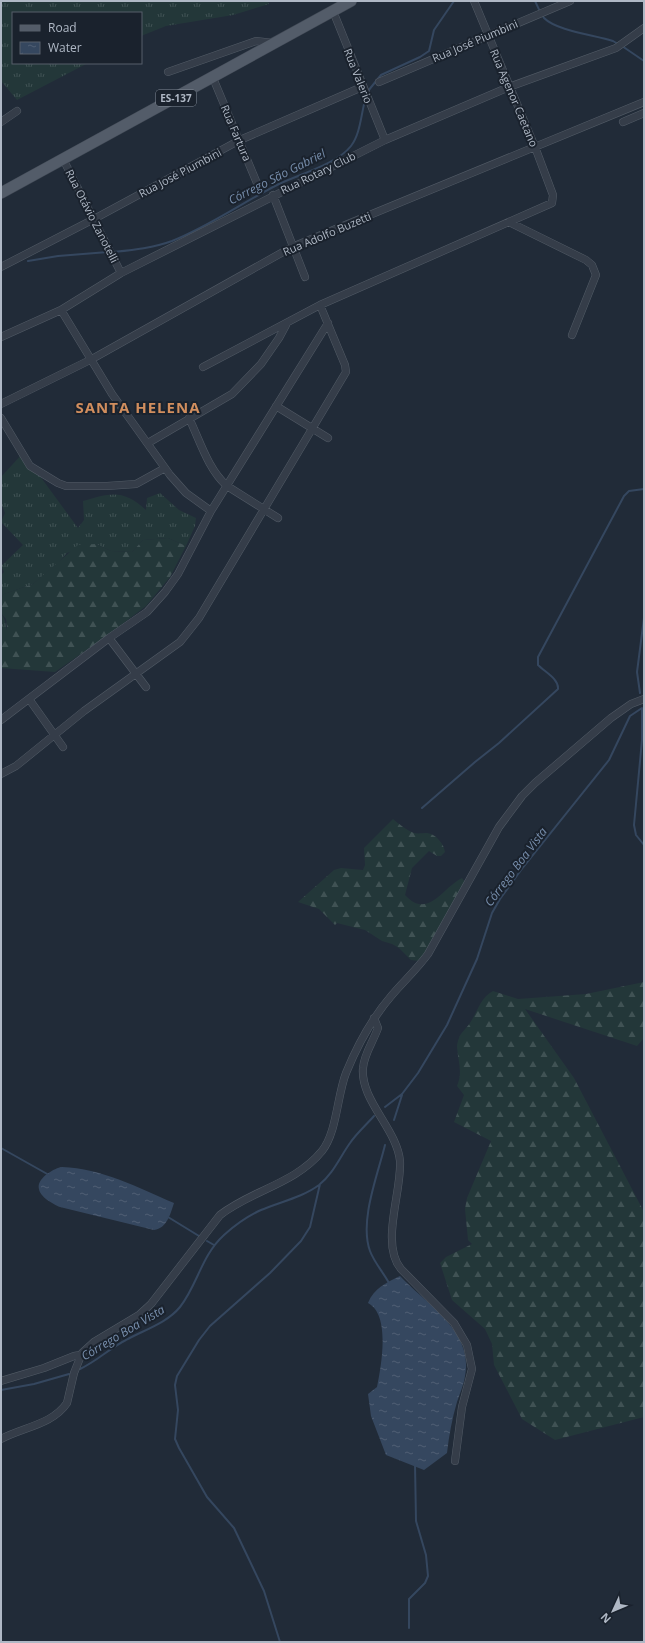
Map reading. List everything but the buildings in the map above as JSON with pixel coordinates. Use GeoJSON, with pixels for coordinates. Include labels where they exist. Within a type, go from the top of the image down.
{"type":"FeatureCollection","features":[{"type":"Feature","properties":{"kind":"main road","name":"ES-137"},"geometry":{"type":"LineString","coordinates":[[1,193],[351,1]]}},
{"type":"Feature","properties":{"kind":"street","name":"Rua Agenor Caetano"},"geometry":{"type":"LineString","coordinates":[[474,1],[535,147],[553,195],[552,203],[509,222]]}},
{"type":"Feature","properties":{"kind":"street","name":"Rua José Piumbini"},"geometry":{"type":"LineString","coordinates":[[379,82],[570,1]]}},
{"type":"Feature","properties":{"kind":"street","name":"Rua Valerio"},"geometry":{"type":"LineString","coordinates":[[333,11],[364,92],[385,140]]}},
{"type":"Feature","properties":{"kind":"street","name":"Rua Rotary Club"},"geometry":{"type":"LineString","coordinates":[[1,337],[61,310],[121,273],[273,195],[385,140],[509,87],[616,48],[644,28]]}},
{"type":"Feature","properties":{"kind":"street"},"geometry":{"type":"LineString","coordinates":[[168,72],[256,41],[273,43]]}},
{"type":"Feature","properties":{"kind":"street","name":"Rua Fartura"},"geometry":{"type":"LineString","coordinates":[[213,78],[259,188]]}},
{"type":"Feature","properties":{"kind":"street","name":"Rua José Piumbini"},"geometry":{"type":"LineString","coordinates":[[1,267],[94,219],[240,140],[364,92]]}},
{"type":"Feature","properties":{"kind":"street","name":"Rua Adolfo Buzetti"},"geometry":{"type":"LineString","coordinates":[[1,404],[92,359],[292,247],[644,102]]}},
{"type":"Feature","properties":{"kind":"street"},"geometry":{"type":"LineString","coordinates":[[1,122],[16,111]]}},
{"type":"Feature","properties":{"kind":"street"},"geometry":{"type":"LineString","coordinates":[[623,122],[644,113]]}},
{"type":"Feature","properties":{"kind":"street","name":"Rua Otávio Zanotelli"},"geometry":{"type":"LineString","coordinates":[[63,159],[121,273]]}},
{"type":"Feature","properties":{"kind":"street"},"geometry":{"type":"LineString","coordinates":[[273,195],[292,247],[305,277]]}},
{"type":"Feature","properties":{"kind":"street"},"geometry":{"type":"LineString","coordinates":[[203,367],[320,306],[509,222],[586,260],[596,270],[596,275],[572,335]]}},
{"type":"Feature","properties":{"kind":"street"},"geometry":{"type":"LineString","coordinates":[[1,774],[16,766],[53,734],[135,673],[180,642],[192,629],[346,372],[345,364],[320,306]]}},
{"type":"Feature","properties":{"kind":"street"},"geometry":{"type":"LineString","coordinates":[[61,310],[112,394],[165,468],[186,493],[211,511]]}},
{"type":"Feature","properties":{"kind":"street"},"geometry":{"type":"LineString","coordinates":[[1,720],[109,638],[147,612],[165,592],[178,574],[211,511],[328,323]]}},
{"type":"Feature","properties":{"kind":"street"},"geometry":{"type":"LineString","coordinates":[[148,443],[189,418],[218,404],[241,386],[261,364],[286,325]]}},
{"type":"Feature","properties":{"kind":"street"},"geometry":{"type":"LineString","coordinates":[[276,406],[328,438]]}},
{"type":"Feature","properties":{"kind":"street"},"geometry":{"type":"LineString","coordinates":[[189,418],[214,472],[227,486],[278,518]]}},
{"type":"Feature","properties":{"kind":"street"},"geometry":{"type":"LineString","coordinates":[[1,420],[25,461],[30,466],[58,483],[77,487],[124,486],[136,484],[165,468]]}},
{"type":"Feature","properties":{"kind":"street"},"geometry":{"type":"LineString","coordinates":[[109,638],[146,687]]}},
{"type":"Feature","properties":{"kind":"street"},"geometry":{"type":"LineString","coordinates":[[29,699],[63,748]]}},
{"type":"Feature","properties":{"kind":"street"},"geometry":{"type":"LineString","coordinates":[[1,1439],[56,1416],[67,1403],[80,1355],[94,1342],[139,1315],[151,1304],[220,1215],[233,1205],[289,1179],[312,1162],[323,1150],[330,1136],[346,1073],[374,1018],[392,994],[414,973],[428,954],[499,827],[522,796],[611,718],[631,704],[644,699]]}},
{"type":"Feature","properties":{"kind":"street"},"geometry":{"type":"LineString","coordinates":[[374,1018],[378,1028],[364,1061],[362,1070],[369,1095],[394,1143],[400,1162],[393,1243],[395,1258],[401,1269],[461,1332],[471,1357],[472,1369],[462,1407],[455,1461]]}},
{"type":"Feature","properties":{"kind":"street"},"geometry":{"type":"LineString","coordinates":[[1,1381],[80,1355]]}},
{"type":"Feature","properties":{"kind":"green space"},"geometry":{"type":"Polygon","coordinates":[[[1,1],[268,1],[269,4],[233,15],[166,26],[142,36],[142,12],[12,12],[12,64],[86,64],[17,100],[1,81],[1,1]]]}},
{"type":"Feature","properties":{"kind":"green space"},"geometry":{"type":"Polygon","coordinates":[[[23,453],[78,528],[84,520],[83,501],[109,495],[123,496],[138,503],[146,510],[147,498],[160,493],[179,510],[196,518],[195,526],[186,546],[168,538],[143,540],[132,552],[111,551],[96,544],[67,553],[58,563],[33,584],[4,594],[1,598],[1,575],[4,572],[1,566],[23,545],[1,522],[5,513],[1,503],[1,477],[23,453]]]}},
{"type":"Feature","properties":{"kind":"green space"},"geometry":{"type":"Polygon","coordinates":[[[168,538],[186,546],[170,577],[146,606],[55,672],[1,668],[1,647],[7,627],[6,619],[1,613],[1,598],[4,594],[33,584],[78,545],[96,544],[111,551],[132,552],[143,540],[168,538]]]}},
{"type":"Feature","properties":{"kind":"green space"},"geometry":{"type":"Polygon","coordinates":[[[1,613],[6,625],[6,634],[1,647],[1,613]]]}},
{"type":"Feature","properties":{"kind":"green space"},"geometry":{"type":"Polygon","coordinates":[[[393,819],[405,829],[414,833],[427,833],[433,835],[441,843],[445,852],[441,856],[437,856],[429,851],[412,868],[405,895],[413,902],[421,904],[428,903],[435,900],[462,878],[467,885],[450,921],[419,961],[411,960],[399,948],[382,941],[365,930],[337,923],[335,925],[319,909],[298,902],[334,870],[341,868],[363,870],[365,865],[364,848],[393,819]]]}},
{"type":"Feature","properties":{"kind":"green space"},"geometry":{"type":"Polygon","coordinates":[[[644,982],[644,1038],[637,1046],[525,1009],[574,1078],[644,1212],[644,1417],[555,1440],[522,1419],[494,1365],[492,1344],[485,1329],[452,1300],[440,1263],[446,1257],[472,1244],[468,1240],[465,1209],[467,1198],[491,1141],[454,1122],[464,1095],[457,1086],[460,1071],[457,1043],[482,1001],[493,991],[518,999],[586,994],[644,982]]]}},
{"type":"Feature","properties":{"kind":"water"},"geometry":{"type":"Polygon","coordinates":[[[62,1167],[77,1168],[105,1175],[133,1185],[174,1203],[165,1224],[154,1230],[57,1206],[42,1195],[39,1185],[40,1181],[46,1175],[55,1169],[62,1167]]]}},
{"type":"Feature","properties":{"kind":"water"},"geometry":{"type":"Polygon","coordinates":[[[400,1276],[446,1320],[462,1345],[466,1360],[463,1385],[457,1402],[447,1453],[424,1470],[386,1455],[371,1416],[368,1394],[377,1387],[381,1367],[383,1342],[380,1318],[375,1309],[368,1303],[377,1290],[400,1276]]]}},
{"type":"Feature","properties":{"kind":"waterway","name":"Córrego São Gabriel"},"geometry":{"type":"LineString","coordinates":[[368,91],[381,75],[420,57],[429,51],[434,30],[454,1]]}},
{"type":"Feature","properties":{"kind":"waterway","name":"Córrego São Gabriel"},"geometry":{"type":"LineString","coordinates":[[535,1],[544,18],[550,22],[567,29],[613,41],[618,44]]}},
{"type":"Feature","properties":{"kind":"waterway","name":"Córrego São Gabriel"},"geometry":{"type":"LineString","coordinates":[[622,46],[644,61]]}},
{"type":"Feature","properties":{"kind":"waterway","name":"Córrego São Gabriel"},"geometry":{"type":"LineString","coordinates":[[113,252],[150,247],[172,241],[200,228],[279,184],[318,168],[337,158],[351,146],[357,135],[366,97]]}},
{"type":"Feature","properties":{"kind":"waterway","name":"Córrego São Gabriel"},"geometry":{"type":"LineString","coordinates":[[28,261],[58,256],[108,252]]}},
{"type":"Feature","properties":{"kind":"waterway"},"geometry":{"type":"LineString","coordinates":[[422,808],[499,743],[558,689],[558,685],[554,679],[538,665],[538,657],[624,496],[629,491],[644,489]]}},
{"type":"Feature","properties":{"kind":"waterway","name":"Córrego Boa Vista"},"geometry":{"type":"LineString","coordinates":[[640,693],[637,672],[644,618]]}},
{"type":"Feature","properties":{"kind":"waterway","name":"Córrego Boa Vista"},"geometry":{"type":"LineString","coordinates":[[385,1107],[402,1094],[418,1073],[447,1025],[477,959],[492,913],[500,899],[521,870],[609,760],[630,716],[642,708],[642,740],[634,825],[636,835],[644,845]]}},
{"type":"Feature","properties":{"kind":"waterway"},"geometry":{"type":"LineString","coordinates":[[394,1120],[402,1095]]}},
{"type":"Feature","properties":{"kind":"waterway","name":"Córrego Boa Vista"},"geometry":{"type":"LineString","coordinates":[[80,1369],[120,1343],[162,1322],[175,1313],[186,1298],[210,1252],[224,1235],[256,1212],[299,1196],[319,1185],[332,1171],[352,1140],[374,1116]]}},
{"type":"Feature","properties":{"kind":"waterway"},"geometry":{"type":"LineString","coordinates":[[385,1145],[374,1183],[368,1212],[367,1239],[370,1251],[389,1283]]}},
{"type":"Feature","properties":{"kind":"waterway"},"geometry":{"type":"LineString","coordinates":[[1,1148],[49,1175]]}},
{"type":"Feature","properties":{"kind":"waterway"},"geometry":{"type":"LineString","coordinates":[[280,1642],[264,1591],[234,1528],[207,1497],[175,1439],[178,1410],[175,1385],[177,1376],[199,1340],[210,1326],[270,1273],[301,1241],[310,1227],[320,1184]]}},
{"type":"Feature","properties":{"kind":"waterway"},"geometry":{"type":"LineString","coordinates":[[168,1217],[199,1236]]}},
{"type":"Feature","properties":{"kind":"waterway"},"geometry":{"type":"LineString","coordinates":[[207,1241],[214,1245]]}},
{"type":"Feature","properties":{"kind":"waterway","name":"Córrego Boa Vista"},"geometry":{"type":"LineString","coordinates":[[1,1390],[34,1384],[69,1374]]}},
{"type":"Feature","properties":{"kind":"waterway"},"geometry":{"type":"LineString","coordinates":[[409,1628],[409,1599],[425,1583],[428,1576],[426,1555],[416,1521],[415,1464]]}},
{"type":"Feature","properties":{"kind":"district","name":"SANTA HELENA"},"geometry":{"type":"Point","coordinates":[138,408]}}]}
